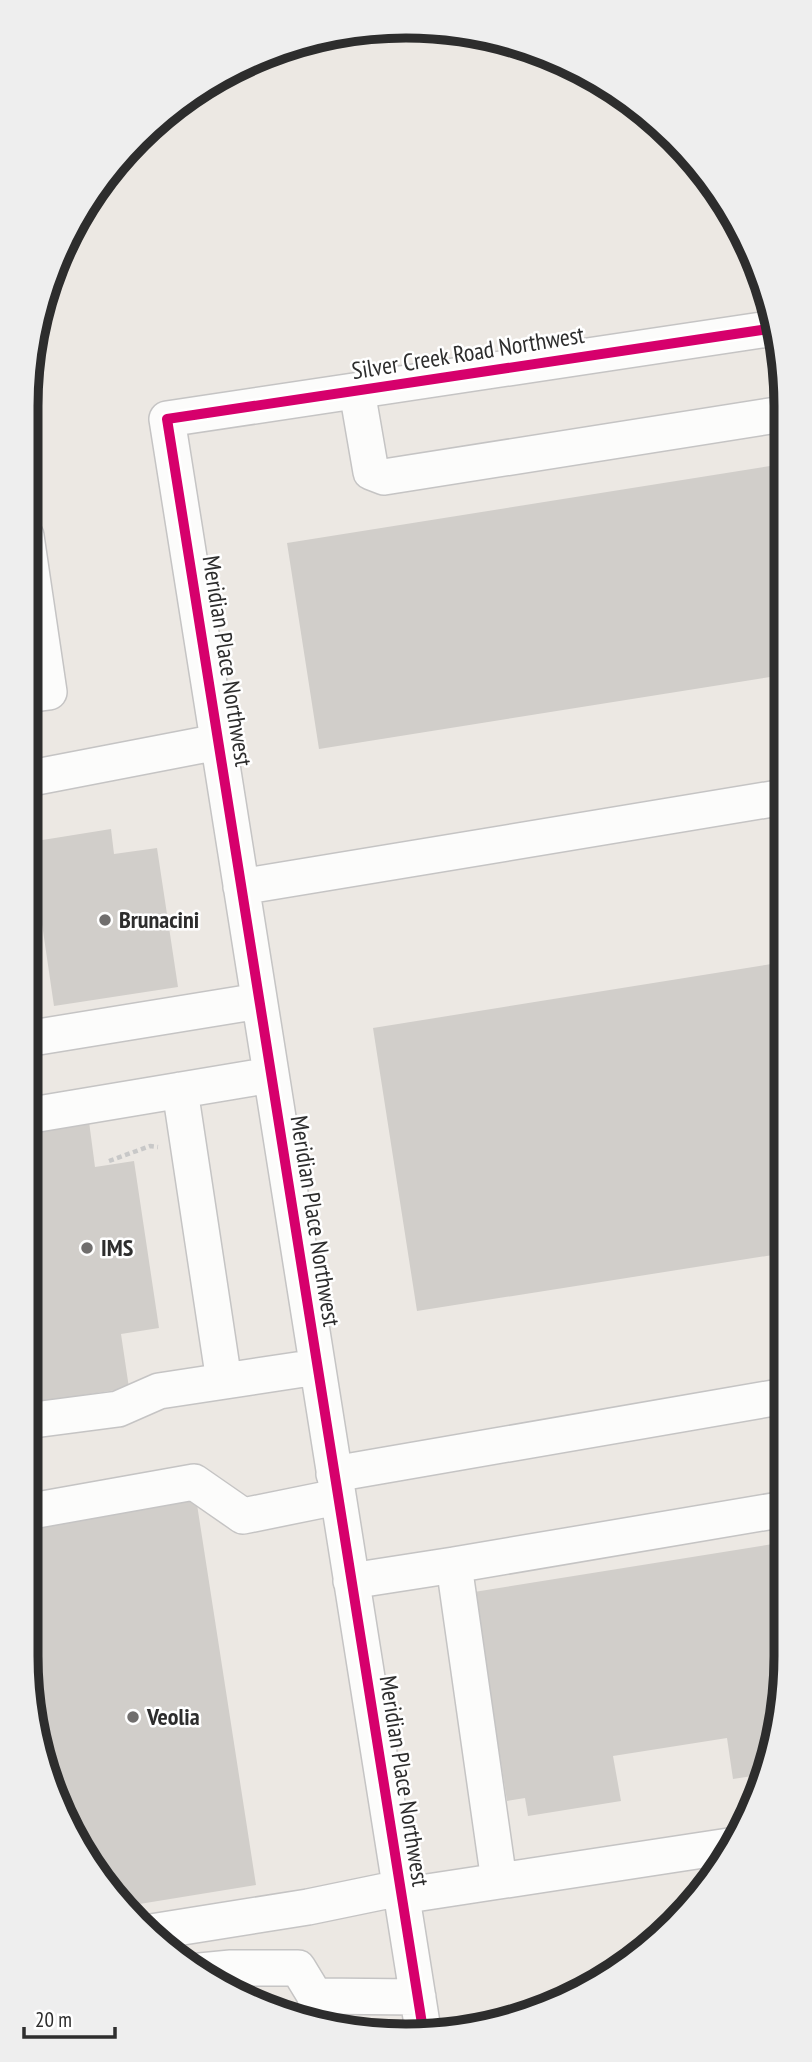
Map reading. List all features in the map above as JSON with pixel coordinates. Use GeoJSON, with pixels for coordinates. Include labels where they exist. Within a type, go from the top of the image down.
{"type":"FeatureCollection","features":[{"type":"Feature","properties":{"kind":"street","name":"Silver Creek Road Northwest"},"geometry":{"type":"LineString","coordinates":[[167,419],[765,330]]}},
{"type":"Feature","properties":{"kind":"street"},"geometry":{"type":"LineString","coordinates":[[357,391],[371,472],[384,477],[774,415]]}},
{"type":"Feature","properties":{"kind":"street","name":"Meridian Place Northwest"},"geometry":{"type":"LineString","coordinates":[[167,419],[420,2013]]}},
{"type":"Feature","properties":{"kind":"street"},"geometry":{"type":"LineString","coordinates":[[38,617],[49,692],[38,693]]}},
{"type":"Feature","properties":{"kind":"street"},"geometry":{"type":"LineString","coordinates":[[38,777],[218,741]]}},
{"type":"Feature","properties":{"kind":"street"},"geometry":{"type":"LineString","coordinates":[[241,887],[774,799]]}},
{"type":"Feature","properties":{"kind":"street"},"geometry":{"type":"LineString","coordinates":[[38,1037],[259,1001]]}},
{"type":"Feature","properties":{"kind":"street"},"geometry":{"type":"LineString","coordinates":[[38,1114],[271,1074]]}},
{"type":"Feature","properties":{"kind":"street"},"geometry":{"type":"LineString","coordinates":[[180,1090],[224,1381]]}},
{"type":"Feature","properties":{"kind":"street"},"geometry":{"type":"LineString","coordinates":[[38,1420],[118,1409],[159,1391],[317,1367]]}},
{"type":"Feature","properties":{"kind":"street"},"geometry":{"type":"LineString","coordinates":[[38,1510],[194,1482],[243,1517],[336,1486],[774,1398]]}},
{"type":"Feature","properties":{"kind":"street"},"geometry":{"type":"LineString","coordinates":[[351,1581],[774,1511]]}},
{"type":"Feature","properties":{"kind":"street"},"geometry":{"type":"LineString","coordinates":[[454,1565],[499,1881]]}},
{"type":"Feature","properties":{"kind":"street"},"geometry":{"type":"LineString","coordinates":[[161,1929],[400,1892],[499,1881],[720,1847]]}},
{"type":"Feature","properties":{"kind":"street"},"geometry":{"type":"LineString","coordinates":[[215,1970],[298,1968],[316,2007],[420,2013]]}},
{"type":"Feature","properties":{"kind":"path"},"geometry":{"type":"LineString","coordinates":[[109,1161],[150,1146],[160,1148]]}},
{"type":"Feature","properties":{"kind":"building"},"geometry":{"type":"Polygon","coordinates":[[[774,465],[774,676],[319,749],[287,543],[774,465]]]}},
{"type":"Feature","properties":{"kind":"building","name":"Brunacini"},"geometry":{"type":"Polygon","coordinates":[[[111,829],[114,854],[157,848],[178,987],[54,1006],[38,897],[38,841],[111,829]]]}},
{"type":"Feature","properties":{"kind":"building"},"geometry":{"type":"Polygon","coordinates":[[[774,964],[774,1255],[417,1311],[373,1028],[774,964]]]}},
{"type":"Feature","properties":{"kind":"building","name":"IMS"},"geometry":{"type":"Polygon","coordinates":[[[88,1114],[95,1167],[134,1161],[159,1328],[121,1334],[129,1388],[38,1402],[38,1122],[88,1114]]]}},
{"type":"Feature","properties":{"kind":"building","name":"Veolia"},"geometry":{"type":"Polygon","coordinates":[[[196,1498],[256,1885],[136,1905],[100,1860],[66,1797],[46,1728],[38,1656],[38,1522],[196,1498]]]}},
{"type":"Feature","properties":{"kind":"building"},"geometry":{"type":"Polygon","coordinates":[[[774,1544],[773,1680],[766,1728],[753,1776],[733,1779],[727,1738],[613,1756],[621,1801],[528,1816],[525,1798],[507,1801],[474,1592],[774,1544]]]}},
{"type":"Feature","properties":{"kind":"cycle path"},"geometry":{"type":"LineString","coordinates":[[422,2023],[167,419],[765,329]]}},
{"type":"Feature","properties":{"kind":"place","name":"Brunacini"},"geometry":{"type":"Point","coordinates":[105,920]}},
{"type":"Feature","properties":{"kind":"place","name":"IMS"},"geometry":{"type":"Point","coordinates":[87,1248]}},
{"type":"Feature","properties":{"kind":"place","name":"Veolia"},"geometry":{"type":"Point","coordinates":[133,1717]}}]}
